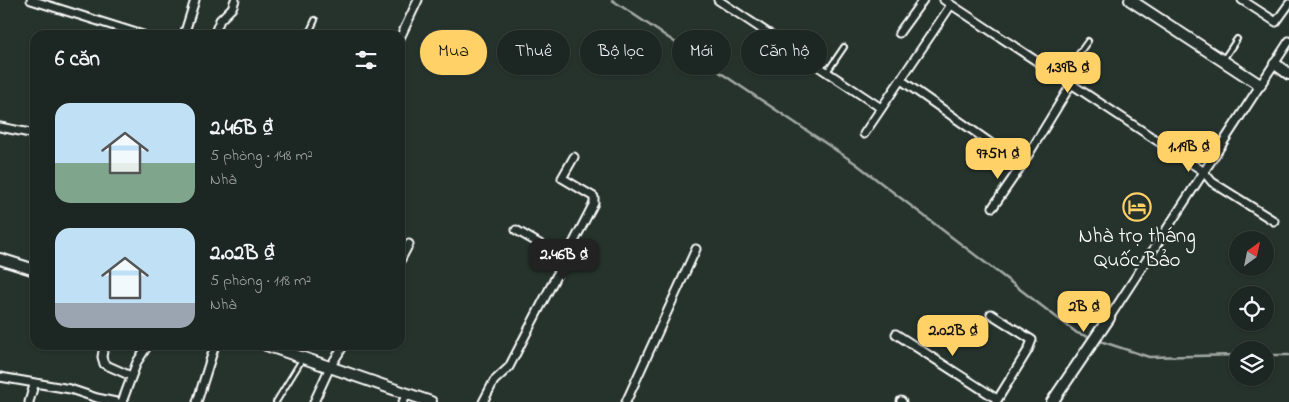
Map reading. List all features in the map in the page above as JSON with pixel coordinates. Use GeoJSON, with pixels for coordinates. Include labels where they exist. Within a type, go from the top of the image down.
{"type":"FeatureCollection","features":[{"type":"Feature","properties":{"kind":"street"},"geometry":{"type":"LineString","coordinates":[[31,0],[127,30]]}},
{"type":"Feature","properties":{"kind":"street"},"geometry":{"type":"LineString","coordinates":[[186,30],[195,0]]}},
{"type":"Feature","properties":{"kind":"street"},"geometry":{"type":"LineString","coordinates":[[216,30],[220,20],[232,8],[235,0]]}},
{"type":"Feature","properties":{"kind":"street"},"geometry":{"type":"LineString","coordinates":[[404,30],[418,0]]}},
{"type":"Feature","properties":{"kind":"street"},"geometry":{"type":"LineString","coordinates":[[718,0],[763,30]]}},
{"type":"Feature","properties":{"kind":"street"},"geometry":{"type":"LineString","coordinates":[[899,33],[922,0]]}},
{"type":"Feature","properties":{"kind":"street"},"geometry":{"type":"LineString","coordinates":[[944,0],[1072,83],[1203,171],[1212,182],[1274,221]]}},
{"type":"Feature","properties":{"kind":"street"},"geometry":{"type":"LineString","coordinates":[[1130,0],[1260,85]]}},
{"type":"Feature","properties":{"kind":"street"},"geometry":{"type":"LineString","coordinates":[[1242,0],[1276,22],[1289,4]]}},
{"type":"Feature","properties":{"kind":"street"},"geometry":{"type":"LineString","coordinates":[[864,134],[951,5]]}},
{"type":"Feature","properties":{"kind":"street"},"geometry":{"type":"LineString","coordinates":[[1052,402],[1080,363],[1289,41]]}},
{"type":"Feature","properties":{"kind":"street"},"geometry":{"type":"LineString","coordinates":[[1274,64],[1289,74]]}},
{"type":"Feature","properties":{"kind":"street"},"geometry":{"type":"LineString","coordinates":[[827,72],[881,108]]}},
{"type":"Feature","properties":{"kind":"street"},"geometry":{"type":"LineString","coordinates":[[900,80],[1022,165]]}},
{"type":"Feature","properties":{"kind":"street"},"geometry":{"type":"LineString","coordinates":[[993,207],[1022,165],[1072,83]]}},
{"type":"Feature","properties":{"kind":"street"},"geometry":{"type":"LineString","coordinates":[[0,127],[30,133]]}},
{"type":"Feature","properties":{"kind":"street"},"geometry":{"type":"LineString","coordinates":[[483,402],[494,381],[509,367],[594,203],[594,197],[562,178],[574,157]]}},
{"type":"Feature","properties":{"kind":"street"},"geometry":{"type":"LineString","coordinates":[[516,230],[564,258]]}},
{"type":"Feature","properties":{"kind":"street"},"geometry":{"type":"LineString","coordinates":[[405,252],[409,244]]}},
{"type":"Feature","properties":{"kind":"street"},"geometry":{"type":"LineString","coordinates":[[626,402],[696,249]]}},
{"type":"Feature","properties":{"kind":"street"},"geometry":{"type":"LineString","coordinates":[[0,259],[30,268]]}},
{"type":"Feature","properties":{"kind":"street"},"geometry":{"type":"LineString","coordinates":[[896,334],[996,401],[1028,350],[1032,340],[991,314]]}},
{"type":"Feature","properties":{"kind":"street"},"geometry":{"type":"LineString","coordinates":[[103,350],[102,361],[104,364],[131,376]]}},
{"type":"Feature","properties":{"kind":"street"},"geometry":{"type":"LineString","coordinates":[[122,402],[131,376],[144,350]]}},
{"type":"Feature","properties":{"kind":"street"},"geometry":{"type":"LineString","coordinates":[[197,402],[213,350]]}},
{"type":"Feature","properties":{"kind":"street"},"geometry":{"type":"LineString","coordinates":[[280,350],[330,367],[405,398],[431,402]]}},
{"type":"Feature","properties":{"kind":"street"},"geometry":{"type":"LineString","coordinates":[[314,402],[330,367],[341,350]]}},
{"type":"Feature","properties":{"kind":"street"},"geometry":{"type":"LineString","coordinates":[[0,377],[70,389],[116,402]]}},
{"type":"Feature","properties":{"kind":"street"},"geometry":{"type":"LineString","coordinates":[[29,402],[34,384]]}},
{"type":"Feature","properties":{"kind":"lane"},"geometry":{"type":"LineString","coordinates":[[310,30],[315,20]]}},
{"type":"Feature","properties":{"kind":"lane"},"geometry":{"type":"LineString","coordinates":[[1222,60],[1236,39]]}},
{"type":"Feature","properties":{"kind":"lane"},"geometry":{"type":"LineString","coordinates":[[1062,78],[1088,41]]}},
{"type":"Feature","properties":{"kind":"lane"},"geometry":{"type":"LineString","coordinates":[[827,72],[844,47]]}},
{"type":"Feature","properties":{"kind":"lane"},"geometry":{"type":"LineString","coordinates":[[276,402],[303,358]]}},
{"type":"Feature","properties":{"kind":"waterway"},"geometry":{"type":"LineString","coordinates":[[612,0],[855,163],[1077,333],[1092,338]]}},
{"type":"Feature","properties":{"kind":"waterway"},"geometry":{"type":"LineString","coordinates":[[1097,340],[1149,357],[1229,355]]}},
{"type":"Feature","properties":{"kind":"waterway"},"geometry":{"type":"LineString","coordinates":[[1274,355],[1289,355]]}},
{"type":"Feature","properties":{"kind":"place","name":"Nhà trọ tháng Quốc Bảo"},"geometry":{"type":"Point","coordinates":[1137,207]}}]}
